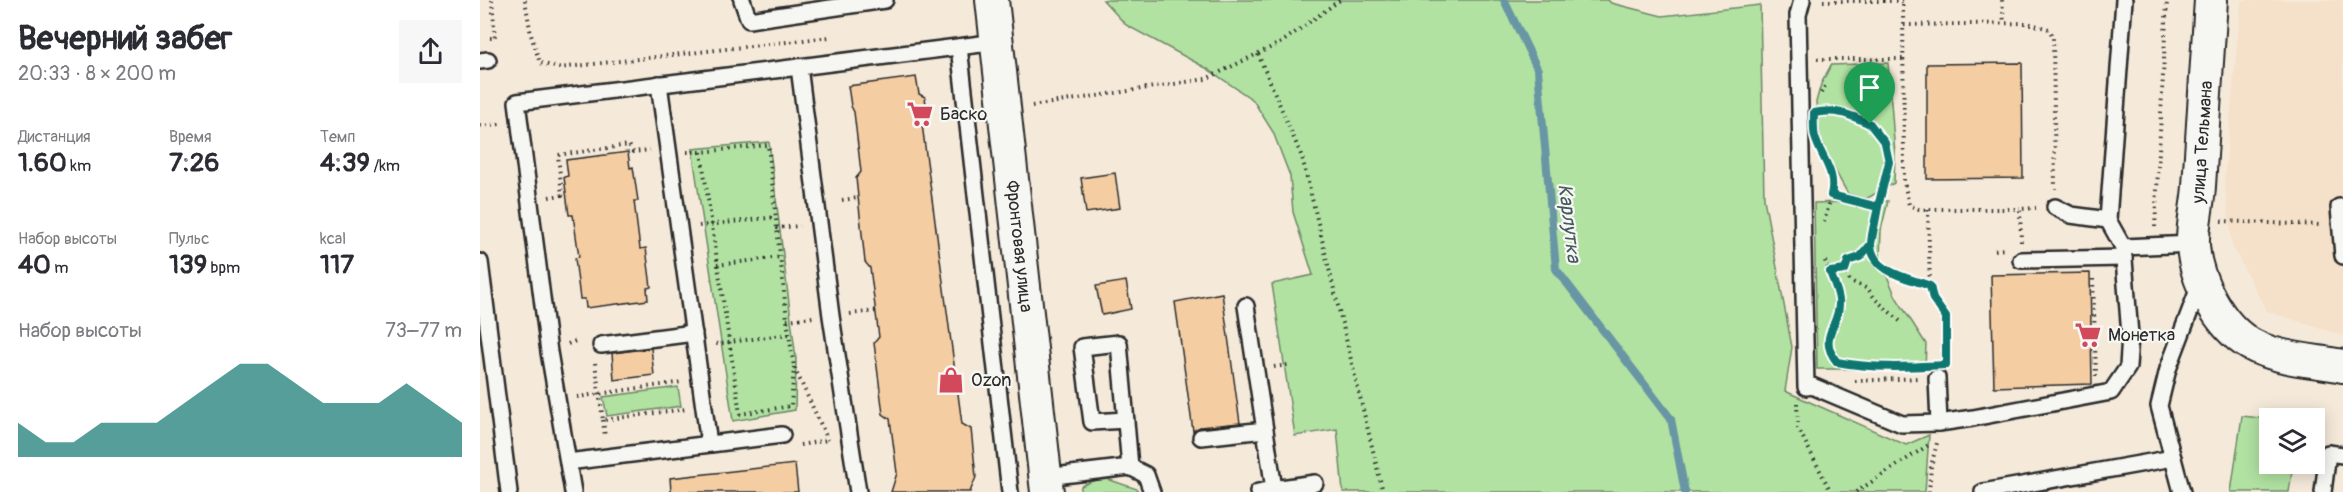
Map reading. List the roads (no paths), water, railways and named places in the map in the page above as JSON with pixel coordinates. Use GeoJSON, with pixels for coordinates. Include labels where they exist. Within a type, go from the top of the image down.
{"type":"FeatureCollection","features":[{"type":"Feature","properties":{"kind":"street","name":"Фронтовая улица"},"geometry":{"type":"LineString","coordinates":[[992,0],[1047,484]]}},
{"type":"Feature","properties":{"kind":"street","name":"улица Тельмана"},"geometry":{"type":"LineString","coordinates":[[2211,0],[2198,205],[2193,244],[2201,282],[2213,306],[2228,324],[2250,344],[2278,354],[2343,366]]}},
{"type":"Feature","properties":{"kind":"lane"},"geometry":{"type":"LineString","coordinates":[[742,0],[749,20],[885,0]]}},
{"type":"Feature","properties":{"kind":"lane"},"geometry":{"type":"LineString","coordinates":[[1802,0],[1798,15],[1808,339],[1806,387],[1812,386],[1902,424],[1939,423],[2111,392],[2128,367],[2130,335],[2124,253],[2108,220],[2124,0]]}},
{"type":"Feature","properties":{"kind":"lane"},"geometry":{"type":"LineString","coordinates":[[573,492],[558,401],[517,102],[997,42]]}},
{"type":"Feature","properties":{"kind":"lane"},"geometry":{"type":"LineString","coordinates":[[959,47],[1010,492]]}},
{"type":"Feature","properties":{"kind":"lane"},"geometry":{"type":"LineString","coordinates":[[799,67],[831,316],[858,492]]}},
{"type":"Feature","properties":{"kind":"lane"},"geometry":{"type":"LineString","coordinates":[[659,84],[710,444]]}},
{"type":"Feature","properties":{"kind":"lane"},"geometry":{"type":"LineString","coordinates":[[2055,207],[2071,215],[2108,220]]}},
{"type":"Feature","properties":{"kind":"lane"},"geometry":{"type":"LineString","coordinates":[[2343,207],[2339,207],[2343,256]]}},
{"type":"Feature","properties":{"kind":"lane"},"geometry":{"type":"LineString","coordinates":[[2021,255],[2083,259],[2193,244]]}},
{"type":"Feature","properties":{"kind":"lane"},"geometry":{"type":"LineString","coordinates":[[480,262],[509,492]]}},
{"type":"Feature","properties":{"kind":"lane"},"geometry":{"type":"LineString","coordinates":[[2182,492],[2159,406],[2168,369],[2201,282]]}},
{"type":"Feature","properties":{"kind":"lane"},"geometry":{"type":"LineString","coordinates":[[1246,306],[1274,489]]}},
{"type":"Feature","properties":{"kind":"lane"},"geometry":{"type":"LineString","coordinates":[[598,352],[694,333]]}},
{"type":"Feature","properties":{"kind":"lane"},"geometry":{"type":"LineString","coordinates":[[1126,420],[1092,422],[1082,347],[1119,343],[1126,420],[1130,467]]}},
{"type":"Feature","properties":{"kind":"lane"},"geometry":{"type":"LineString","coordinates":[[1936,374],[1939,423]]}},
{"type":"Feature","properties":{"kind":"lane"},"geometry":{"type":"LineString","coordinates":[[1201,437],[1265,430]]}},
{"type":"Feature","properties":{"kind":"lane"},"geometry":{"type":"LineString","coordinates":[[568,462],[710,444],[785,441]]}},
{"type":"Feature","properties":{"kind":"lane"},"geometry":{"type":"LineString","coordinates":[[2323,492],[2328,453],[2343,455]]}},
{"type":"Feature","properties":{"kind":"lane"},"geometry":{"type":"LineString","coordinates":[[1983,492],[2173,458]]}},
{"type":"Feature","properties":{"kind":"lane"},"geometry":{"type":"LineString","coordinates":[[1047,484],[1130,467],[1146,475],[1152,492]]}},
{"type":"Feature","properties":{"kind":"lane"},"geometry":{"type":"LineString","coordinates":[[1258,492],[1315,483]]}},
{"type":"Feature","properties":{"kind":"waterway","name":"Карлутка"},"geometry":{"type":"LineString","coordinates":[[1504,0],[1538,70],[1556,269],[1671,419],[1685,492]]}},
{"type":"Feature","properties":{"kind":"place","name":"Баско"},"geometry":{"type":"Point","coordinates":[920,114]}},
{"type":"Feature","properties":{"kind":"place","name":"Монетка"},"geometry":{"type":"Point","coordinates":[2088,335]}},
{"type":"Feature","properties":{"kind":"place","name":"Ozon"},"geometry":{"type":"Point","coordinates":[951,380]}}]}
